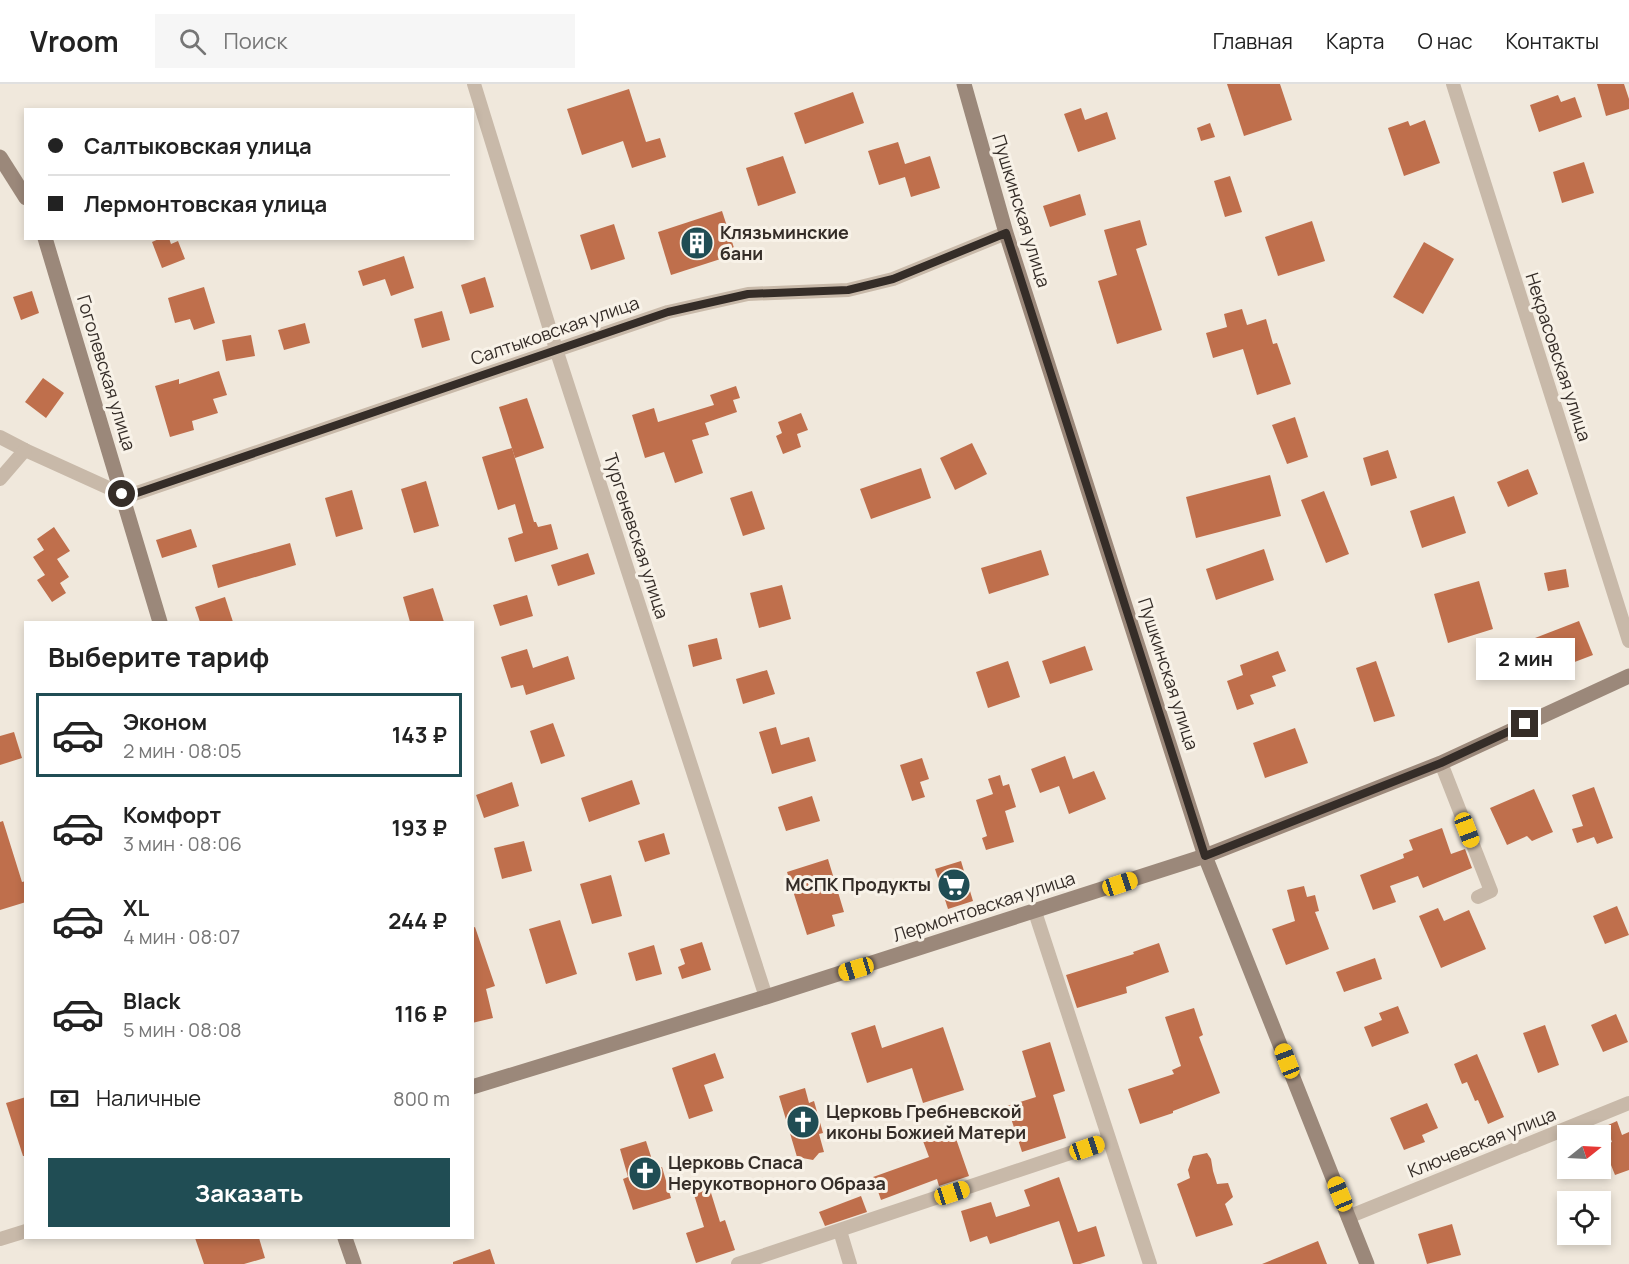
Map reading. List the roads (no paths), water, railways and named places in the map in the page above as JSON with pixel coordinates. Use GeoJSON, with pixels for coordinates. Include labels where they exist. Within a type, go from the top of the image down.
{"type":"FeatureCollection","features":[{"type":"Feature","properties":{"kind":"street","name":"Тургеневская улица"},"geometry":{"type":"LineString","coordinates":[[474,84],[556,349],[766,997]]}},
{"type":"Feature","properties":{"kind":"street","name":"Пушкинская улица"},"geometry":{"type":"LineString","coordinates":[[964,84],[1006,233],[1205,856],[1367,1264]]}},
{"type":"Feature","properties":{"kind":"street","name":"Некрасовская улица"},"geometry":{"type":"LineString","coordinates":[[1453,84],[1629,641]]}},
{"type":"Feature","properties":{"kind":"street"},"geometry":{"type":"LineString","coordinates":[[0,157],[24,195]]}},
{"type":"Feature","properties":{"kind":"street","name":"Салтыковская улица"},"geometry":{"type":"LineString","coordinates":[[122,494],[134,494],[668,312],[726,297],[748,294],[848,290],[893,279],[1006,233]]}},
{"type":"Feature","properties":{"kind":"street","name":"Гоголевская улица"},"geometry":{"type":"LineString","coordinates":[[46,240],[160,621]]}},
{"type":"Feature","properties":{"kind":"street"},"geometry":{"type":"LineString","coordinates":[[0,437],[122,494]]}},
{"type":"Feature","properties":{"kind":"street"},"geometry":{"type":"LineString","coordinates":[[0,479],[26,450]]}},
{"type":"Feature","properties":{"kind":"street","name":"Лермонтовская улица"},"geometry":{"type":"LineString","coordinates":[[474,1086],[766,997],[1205,856],[1441,763],[1629,676]]}},
{"type":"Feature","properties":{"kind":"street"},"geometry":{"type":"LineString","coordinates":[[1441,763],[1491,891],[1478,897]]}},
{"type":"Feature","properties":{"kind":"street"},"geometry":{"type":"LineString","coordinates":[[1035,912],[1150,1264]]}},
{"type":"Feature","properties":{"kind":"street","name":"Ключевская улица"},"geometry":{"type":"LineString","coordinates":[[1348,1217],[1629,1103]]}},
{"type":"Feature","properties":{"kind":"street"},"geometry":{"type":"LineString","coordinates":[[738,1264],[1109,1140]]}},
{"type":"Feature","properties":{"kind":"street"},"geometry":{"type":"LineString","coordinates":[[840,1231],[850,1264]]}},
{"type":"Feature","properties":{"kind":"street"},"geometry":{"type":"LineString","coordinates":[[0,1239],[24,1232]]}},
{"type":"Feature","properties":{"kind":"street"},"geometry":{"type":"LineString","coordinates":[[345,1239],[354,1264]]}},
{"type":"Feature","properties":{"kind":"place","name":"Клязьминские бани"},"geometry":{"type":"Point","coordinates":[697,243]}},
{"type":"Feature","properties":{"kind":"place","name":"МСПК Продукты"},"geometry":{"type":"Point","coordinates":[954,885]}},
{"type":"Feature","properties":{"kind":"place","name":"Церковь Гребневской иконы Божией Матери"},"geometry":{"type":"Point","coordinates":[803,1122]}},
{"type":"Feature","properties":{"kind":"place","name":"Церковь Спаса Нерукотворного Образа"},"geometry":{"type":"Point","coordinates":[645,1173]}}]}
